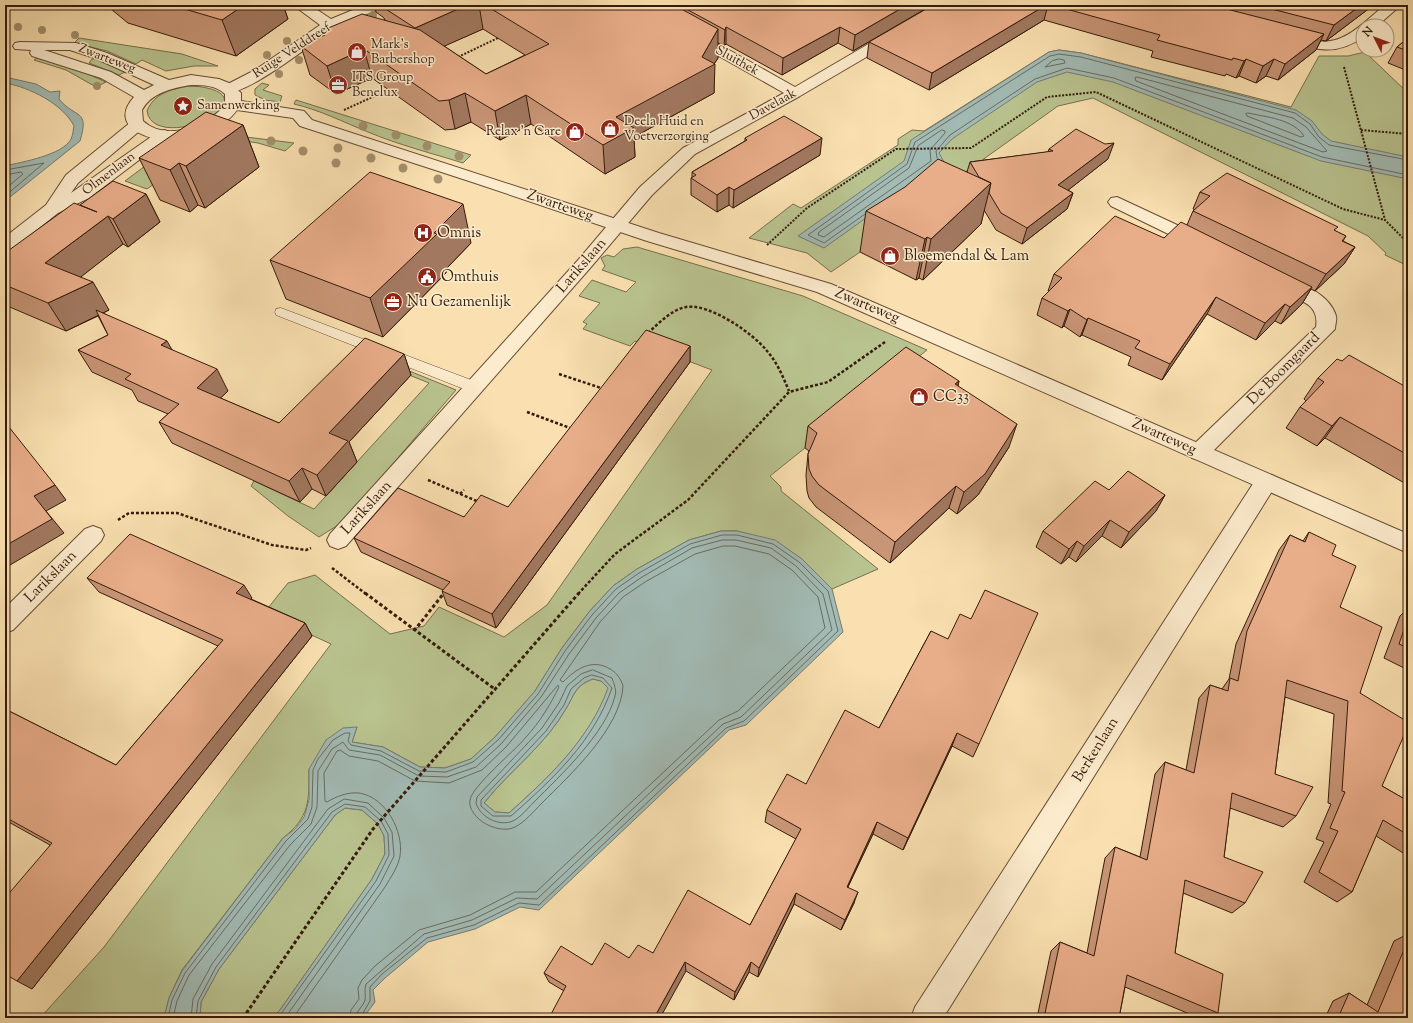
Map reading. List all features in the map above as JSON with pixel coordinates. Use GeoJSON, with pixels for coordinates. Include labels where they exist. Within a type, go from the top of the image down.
{"type":"FeatureCollection","features":[{"type":"Feature","properties":{"kind":"street"},"geometry":{"type":"LineString","coordinates":[[300,5],[330,25]]}},
{"type":"Feature","properties":{"kind":"street","name":"Ruige Velddreef"},"geometry":{"type":"LineString","coordinates":[[229,89],[260,73],[330,25],[377,5]]}},
{"type":"Feature","properties":{"kind":"street","name":"Davelaak"},"geometry":{"type":"LineString","coordinates":[[617,225],[646,191],[689,151],[795,93],[946,5]]}},
{"type":"Feature","properties":{"kind":"street"},"geometry":{"type":"LineString","coordinates":[[1378,18],[1394,5]]}},
{"type":"Feature","properties":{"kind":"street","name":"Sluithek"},"geometry":{"type":"LineString","coordinates":[[678,28],[795,93]]}},
{"type":"Feature","properties":{"kind":"street"},"geometry":{"type":"LineString","coordinates":[[1280,36],[1326,47],[1338,46],[1348,42],[1355,36]]}},
{"type":"Feature","properties":{"kind":"street","name":"Zwarteweg"},"geometry":{"type":"LineString","coordinates":[[5,43],[20,46],[106,75],[145,97]]}},
{"type":"Feature","properties":{"kind":"street","name":"Zwarteweg"},"geometry":{"type":"LineString","coordinates":[[20,46],[72,46],[102,56],[168,85]]}},
{"type":"Feature","properties":{"kind":"street"},"geometry":{"type":"LineString","coordinates":[[191,80],[203,80],[218,83],[229,89],[233,93],[233,105],[223,118],[196,131],[164,135],[148,132],[137,125],[133,116],[134,112],[145,97],[168,85],[191,80]]}},
{"type":"Feature","properties":{"kind":"street","name":"Zwarteweg"},"geometry":{"type":"LineString","coordinates":[[233,105],[298,114],[310,124],[617,225],[824,288],[1408,544]]}},
{"type":"Feature","properties":{"kind":"street","name":"Zwarteweg"},"geometry":{"type":"LineString","coordinates":[[223,118],[288,127],[310,124]]}},
{"type":"Feature","properties":{"kind":"street","name":"Olmenlaan"},"geometry":{"type":"LineString","coordinates":[[52,209],[72,179],[137,125]]}},
{"type":"Feature","properties":{"kind":"street","name":"Olmenlaan"},"geometry":{"type":"LineString","coordinates":[[5,246],[52,209],[83,194],[164,135]]}},
{"type":"Feature","properties":{"kind":"street"},"geometry":{"type":"LineString","coordinates":[[1117,202],[1214,250]]}},
{"type":"Feature","properties":{"kind":"street","name":"Larikslaan"},"geometry":{"type":"LineString","coordinates":[[338,540],[617,225]]}},
{"type":"Feature","properties":{"kind":"street","name":"De Boomgaard"},"geometry":{"type":"LineString","coordinates":[[1200,452],[1325,329],[1326,317],[1320,306],[1305,295],[1263,274]]}},
{"type":"Feature","properties":{"kind":"street","name":"Berkenlaan"},"geometry":{"type":"LineString","coordinates":[[926,1018],[1266,482]]}},
{"type":"Feature","properties":{"kind":"street","name":"Larikslaan"},"geometry":{"type":"LineString","coordinates":[[5,623],[93,535]]}},
{"type":"Feature","properties":{"kind":"lane"},"geometry":{"type":"LineString","coordinates":[[281,312],[474,387]]}},
{"type":"Feature","properties":{"kind":"path"},"geometry":{"type":"LineString","coordinates":[[454,58],[504,35]]}},
{"type":"Feature","properties":{"kind":"path"},"geometry":{"type":"LineString","coordinates":[[1338,46],[1385,220],[1408,244]]}},
{"type":"Feature","properties":{"kind":"path"},"geometry":{"type":"LineString","coordinates":[[310,124],[391,88]]}},
{"type":"Feature","properties":{"kind":"path"},"geometry":{"type":"LineString","coordinates":[[746,264],[807,208],[896,149],[971,148],[1047,97],[1096,92],[1343,209],[1385,220]]}},
{"type":"Feature","properties":{"kind":"path"},"geometry":{"type":"LineString","coordinates":[[1361,130],[1408,134]]}},
{"type":"Feature","properties":{"kind":"path"},"geometry":{"type":"LineString","coordinates":[[646,335],[663,319],[679,310],[691,307],[710,311],[764,347],[773,359],[789,392]]}},
{"type":"Feature","properties":{"kind":"path"},"geometry":{"type":"LineString","coordinates":[[243,1018],[374,829],[572,601],[615,554],[688,500],[789,392],[828,382],[885,342],[904,322]]}},
{"type":"Feature","properties":{"kind":"path"},"geometry":{"type":"LineString","coordinates":[[559,374],[601,388]]}},
{"type":"Feature","properties":{"kind":"path"},"geometry":{"type":"LineString","coordinates":[[596,394],[606,382]]}},
{"type":"Feature","properties":{"kind":"path"},"geometry":{"type":"LineString","coordinates":[[527,412],[570,428]]}},
{"type":"Feature","properties":{"kind":"path"},"geometry":{"type":"LineString","coordinates":[[565,434],[574,423]]}},
{"type":"Feature","properties":{"kind":"path"},"geometry":{"type":"LineString","coordinates":[[402,468],[486,505]]}},
{"type":"Feature","properties":{"kind":"path"},"geometry":{"type":"LineString","coordinates":[[460,494],[464,490]]}},
{"type":"Feature","properties":{"kind":"path","name":"Larikslaan"},"geometry":{"type":"LineString","coordinates":[[93,535],[130,513],[177,513],[272,545],[306,550],[338,540]]}},
{"type":"Feature","properties":{"kind":"path"},"geometry":{"type":"LineString","coordinates":[[306,550],[312,554]]}},
{"type":"Feature","properties":{"kind":"path"},"geometry":{"type":"LineString","coordinates":[[330,566],[414,631],[496,690]]}},
{"type":"Feature","properties":{"kind":"path"},"geometry":{"type":"LineString","coordinates":[[414,631],[448,588]]}},
{"type":"Feature","properties":{"kind":"green space"},"geometry":{"type":"Polygon","coordinates":[[[79,38],[182,54],[218,66],[194,66],[166,71],[142,60],[136,64],[107,51],[74,43],[79,38]]]}},
{"type":"Feature","properties":{"kind":"green space"},"geometry":{"type":"Polygon","coordinates":[[[1059,50],[1081,53],[1291,107],[1319,56],[1348,56],[1355,54],[1355,58],[1371,58],[1408,93],[1408,266],[1385,255],[1386,253],[1368,236],[1093,98],[1058,106],[943,188],[860,252],[831,272],[807,253],[749,238],[793,204],[801,208],[898,145],[898,139],[912,130],[924,131],[1049,52],[1059,50]]]}},
{"type":"Feature","properties":{"kind":"green space"},"geometry":{"type":"Polygon","coordinates":[[[37,58],[79,70],[106,82],[96,87],[66,70],[34,60],[37,58]]]}},
{"type":"Feature","properties":{"kind":"green space"},"geometry":{"type":"Polygon","coordinates":[[[92,59],[96,59],[125,72],[119,75],[89,63],[92,59]]]}},
{"type":"Feature","properties":{"kind":"green space"},"geometry":{"type":"Polygon","coordinates":[[[262,83],[269,85],[263,90],[282,96],[280,102],[265,100],[255,95],[255,89],[262,83]]]}},
{"type":"Feature","properties":{"kind":"green space"},"geometry":{"type":"Polygon","coordinates":[[[189,86],[204,87],[219,92],[223,96],[224,101],[222,107],[214,115],[207,119],[198,123],[176,128],[157,125],[150,119],[147,111],[154,100],[170,90],[189,86]]]}},
{"type":"Feature","properties":{"kind":"green space"},"geometry":{"type":"Polygon","coordinates":[[[296,100],[471,155],[463,163],[415,149],[380,137],[322,113],[294,104],[296,100]]]}},
{"type":"Feature","properties":{"kind":"green space"},"geometry":{"type":"Polygon","coordinates":[[[238,136],[294,143],[285,151],[258,143],[237,140],[199,151],[147,189],[125,181],[157,157],[238,136]]]}},
{"type":"Feature","properties":{"kind":"green space"},"geometry":{"type":"Polygon","coordinates":[[[637,247],[803,296],[927,350],[770,476],[781,487],[781,491],[878,569],[832,589],[802,559],[754,536],[737,531],[721,531],[689,540],[637,569],[613,586],[589,612],[562,648],[535,691],[495,737],[471,759],[445,768],[420,767],[383,747],[352,742],[357,727],[309,769],[308,799],[303,815],[292,830],[283,838],[182,970],[169,998],[164,1018],[40,1018],[104,947],[331,644],[264,613],[288,583],[315,575],[390,634],[424,626],[439,607],[504,637],[547,605],[712,370],[635,341],[630,346],[583,329],[587,324],[583,322],[600,303],[579,296],[592,280],[626,292],[636,282],[602,270],[605,266],[601,258],[607,255],[614,257],[623,249],[637,247]]]}},
{"type":"Feature","properties":{"kind":"green space"},"geometry":{"type":"Polygon","coordinates":[[[375,357],[456,390],[343,522],[319,537],[288,516],[251,486],[254,481],[314,509],[429,383],[372,360],[375,357]]]}},
{"type":"Feature","properties":{"kind":"green space"},"geometry":{"type":"Polygon","coordinates":[[[593,679],[601,681],[609,688],[601,707],[579,741],[539,786],[509,813],[495,812],[484,803],[549,733],[579,687],[587,681],[593,679]]]}},
{"type":"Feature","properties":{"kind":"green space"},"geometry":{"type":"Polygon","coordinates":[[[345,808],[362,810],[378,824],[384,836],[385,854],[372,879],[280,1010],[272,1018],[200,1018],[201,1002],[219,969],[335,815],[345,808]]]}},
{"type":"Feature","properties":{"kind":"water"},"geometry":{"type":"Polygon","coordinates":[[[1059,50],[1081,53],[1296,110],[1312,121],[1322,134],[1331,141],[1408,157],[1408,179],[1321,161],[1113,82],[1067,72],[1037,82],[952,139],[939,153],[944,162],[824,248],[798,236],[904,161],[911,140],[1049,52],[1059,50]]]}},
{"type":"Feature","properties":{"kind":"water"},"geometry":{"type":"Polygon","coordinates":[[[5,77],[36,84],[50,92],[60,91],[59,99],[82,118],[83,131],[80,141],[5,201],[5,166],[51,154],[67,145],[73,134],[74,126],[69,118],[54,104],[24,88],[5,83],[5,77]]]}},
{"type":"Feature","properties":{"kind":"water"},"geometry":{"type":"Polygon","coordinates":[[[721,531],[737,531],[775,540],[802,559],[832,589],[843,632],[746,725],[729,730],[539,910],[520,907],[475,929],[428,942],[373,990],[375,1002],[363,1018],[272,1018],[280,1010],[372,879],[385,854],[384,836],[378,824],[362,810],[345,808],[335,815],[219,969],[201,1002],[200,1018],[164,1018],[169,998],[182,971],[283,838],[295,829],[304,817],[309,800],[309,769],[326,740],[343,728],[357,727],[352,742],[383,747],[420,767],[445,768],[471,759],[495,737],[535,691],[562,648],[589,612],[613,586],[637,569],[689,540],[721,531]],[[593,679],[587,681],[579,687],[549,733],[484,803],[495,812],[509,813],[539,786],[579,741],[590,724],[600,707],[608,688],[601,681],[593,679]]]}},
{"type":"Feature","properties":{"kind":"building"},"geometry":{"type":"Polygon","coordinates":[[[171,5],[244,5],[222,20],[171,5]]]}},
{"type":"Feature","properties":{"kind":"building"},"geometry":{"type":"Polygon","coordinates":[[[467,5],[415,28],[381,6],[467,5]]]}},
{"type":"Feature","properties":{"kind":"building"},"geometry":{"type":"Polygon","coordinates":[[[485,5],[564,5],[568,7],[572,5],[674,5],[718,29],[702,57],[715,64],[616,117],[634,128],[603,145],[526,95],[495,111],[465,93],[449,100],[439,101],[364,49],[327,66],[301,46],[325,35],[321,31],[362,14],[420,30],[486,74],[549,44],[485,5]]]}},
{"type":"Feature","properties":{"kind":"building"},"geometry":{"type":"Polygon","coordinates":[[[679,5],[907,5],[855,35],[840,27],[783,58],[726,27],[725,30],[679,5]]]}},
{"type":"Feature","properties":{"kind":"building"},"geometry":{"type":"Polygon","coordinates":[[[933,5],[1046,5],[932,73],[869,42],[933,5]]]}},
{"type":"Feature","properties":{"kind":"building"},"geometry":{"type":"Polygon","coordinates":[[[1052,5],[1211,5],[1324,34],[1285,64],[1274,59],[1263,66],[1246,59],[1244,61],[1233,58],[1232,60],[1157,40],[1160,35],[1052,5]]]}},
{"type":"Feature","properties":{"kind":"building"},"geometry":{"type":"Polygon","coordinates":[[[1256,5],[1361,5],[1334,25],[1256,5]]]}},
{"type":"Feature","properties":{"kind":"building"},"geometry":{"type":"Polygon","coordinates":[[[1408,38],[1408,51],[1397,47],[1408,38]]]}},
{"type":"Feature","properties":{"kind":"building"},"geometry":{"type":"Polygon","coordinates":[[[206,112],[243,125],[186,166],[179,163],[170,170],[139,158],[206,112]]]}},
{"type":"Feature","properties":{"kind":"building"},"geometry":{"type":"Polygon","coordinates":[[[784,116],[822,138],[734,190],[729,187],[717,195],[691,178],[696,175],[692,172],[747,140],[745,138],[784,116]]]}},
{"type":"Feature","properties":{"kind":"building"},"geometry":{"type":"Polygon","coordinates":[[[1076,129],[1105,144],[1114,143],[1058,185],[1073,193],[1027,228],[1001,213],[989,193],[991,183],[979,177],[970,162],[1053,151],[1049,149],[1076,129]]]}},
{"type":"Feature","properties":{"kind":"building"},"geometry":{"type":"Polygon","coordinates":[[[938,159],[991,183],[931,239],[927,237],[925,239],[866,211],[905,187],[938,159]]]}},
{"type":"Feature","properties":{"kind":"building"},"geometry":{"type":"Polygon","coordinates":[[[370,172],[463,204],[434,233],[437,234],[370,298],[270,260],[370,172]]]}},
{"type":"Feature","properties":{"kind":"building"},"geometry":{"type":"Polygon","coordinates":[[[1227,173],[1338,227],[1334,230],[1346,236],[1342,241],[1355,247],[1326,274],[1193,211],[1210,196],[1200,192],[1227,173]]]}},
{"type":"Feature","properties":{"kind":"building"},"geometry":{"type":"Polygon","coordinates":[[[113,181],[146,194],[113,219],[108,216],[45,263],[93,282],[48,303],[5,285],[5,253],[74,203],[97,212],[80,205],[113,181]]]}},
{"type":"Feature","properties":{"kind":"building"},"geometry":{"type":"Polygon","coordinates":[[[1115,216],[1164,238],[1181,222],[1312,287],[1290,307],[1285,304],[1265,323],[1216,297],[1170,364],[1135,348],[1140,341],[1088,318],[1087,320],[1070,309],[1068,311],[1042,298],[1062,278],[1054,274],[1115,216]]]}},
{"type":"Feature","properties":{"kind":"building"},"geometry":{"type":"Polygon","coordinates":[[[96,310],[167,341],[161,345],[217,369],[197,388],[279,423],[365,338],[404,354],[329,433],[348,441],[317,475],[302,468],[289,481],[159,422],[179,404],[125,379],[131,374],[78,350],[108,335],[96,310]]]}},
{"type":"Feature","properties":{"kind":"building"},"geometry":{"type":"Polygon","coordinates":[[[646,330],[690,346],[492,614],[442,591],[450,582],[354,538],[398,488],[464,517],[481,495],[508,507],[646,330]]]}},
{"type":"Feature","properties":{"kind":"building"},"geometry":{"type":"Polygon","coordinates":[[[906,347],[959,381],[955,384],[1017,424],[985,474],[964,492],[956,486],[895,542],[819,485],[812,476],[809,469],[808,454],[817,433],[808,426],[906,347]]]}},
{"type":"Feature","properties":{"kind":"building"},"geometry":{"type":"Polygon","coordinates":[[[1349,355],[1408,388],[1408,455],[1340,417],[1332,426],[1300,407],[1324,382],[1318,378],[1337,359],[1342,361],[1349,355]]]}},
{"type":"Feature","properties":{"kind":"building"},"geometry":{"type":"Polygon","coordinates":[[[5,422],[55,485],[34,496],[52,519],[5,546],[5,422]]]}},
{"type":"Feature","properties":{"kind":"building"},"geometry":{"type":"Polygon","coordinates":[[[1128,471],[1165,495],[1129,532],[1110,520],[1084,546],[1077,541],[1069,549],[1043,531],[1095,481],[1109,490],[1128,471]]]}},
{"type":"Feature","properties":{"kind":"building"},"geometry":{"type":"Polygon","coordinates":[[[1309,532],[1336,545],[1332,555],[1356,566],[1340,607],[1382,627],[1360,693],[1408,722],[1408,726],[1382,786],[1408,801],[1408,835],[1383,820],[1352,892],[1319,872],[1338,831],[1330,828],[1345,792],[1342,791],[1348,701],[1287,680],[1275,774],[1313,787],[1296,816],[1232,793],[1224,857],[1263,872],[1245,903],[1185,880],[1175,953],[1223,974],[1218,1013],[1127,975],[1119,1018],[1044,1018],[1060,942],[1094,956],[1115,847],[1147,860],[1165,762],[1194,773],[1210,685],[1228,691],[1230,678],[1238,681],[1247,631],[1290,535],[1305,542],[1309,532]]]}},
{"type":"Feature","properties":{"kind":"building"},"geometry":{"type":"Polygon","coordinates":[[[130,534],[244,585],[236,593],[305,623],[17,981],[5,974],[5,898],[52,843],[5,817],[5,709],[116,765],[223,640],[87,578],[130,534]]]}},
{"type":"Feature","properties":{"kind":"building"},"geometry":{"type":"Polygon","coordinates":[[[985,590],[1038,613],[979,744],[957,733],[908,838],[877,822],[847,887],[858,892],[845,920],[796,893],[759,968],[751,962],[735,992],[685,962],[654,1018],[549,1018],[566,986],[544,973],[561,946],[592,965],[605,943],[629,958],[638,945],[653,953],[688,890],[750,925],[801,829],[767,810],[787,774],[806,784],[845,710],[879,728],[931,631],[948,639],[960,614],[971,619],[985,590]]]}},
{"type":"Feature","properties":{"kind":"building"},"geometry":{"type":"Polygon","coordinates":[[[1408,618],[1408,648],[1399,644],[1408,618]]]}},
{"type":"Feature","properties":{"kind":"building"},"geometry":{"type":"Polygon","coordinates":[[[1408,940],[1408,1018],[1338,1018],[1349,993],[1378,1012],[1408,940]]]}},
{"type":"Feature","properties":{"kind":"place","name":"Mark's Barbershop"},"geometry":{"type":"Point","coordinates":[357,52]}},
{"type":"Feature","properties":{"kind":"place","name":"ITS Group Benelux"},"geometry":{"type":"Point","coordinates":[338,85]}},
{"type":"Feature","properties":{"kind":"place","name":"Samenwerking"},"geometry":{"type":"Point","coordinates":[183,106]}},
{"type":"Feature","properties":{"kind":"place","name":"Deela Huid en Voetverzorging"},"geometry":{"type":"Point","coordinates":[610,129]}},
{"type":"Feature","properties":{"kind":"place","name":"Relax 'n Care"},"geometry":{"type":"Point","coordinates":[575,132]}},
{"type":"Feature","properties":{"kind":"place","name":"Omnis"},"geometry":{"type":"Point","coordinates":[423,233]}},
{"type":"Feature","properties":{"kind":"place","name":"Bloemendal & Lam"},"geometry":{"type":"Point","coordinates":[890,256]}},
{"type":"Feature","properties":{"kind":"place","name":"Omthuis"},"geometry":{"type":"Point","coordinates":[427,277]}},
{"type":"Feature","properties":{"kind":"place","name":"Nu Gezamenlijk"},"geometry":{"type":"Point","coordinates":[393,302]}},
{"type":"Feature","properties":{"kind":"place","name":"CC33"},"geometry":{"type":"Point","coordinates":[919,397]}}]}
